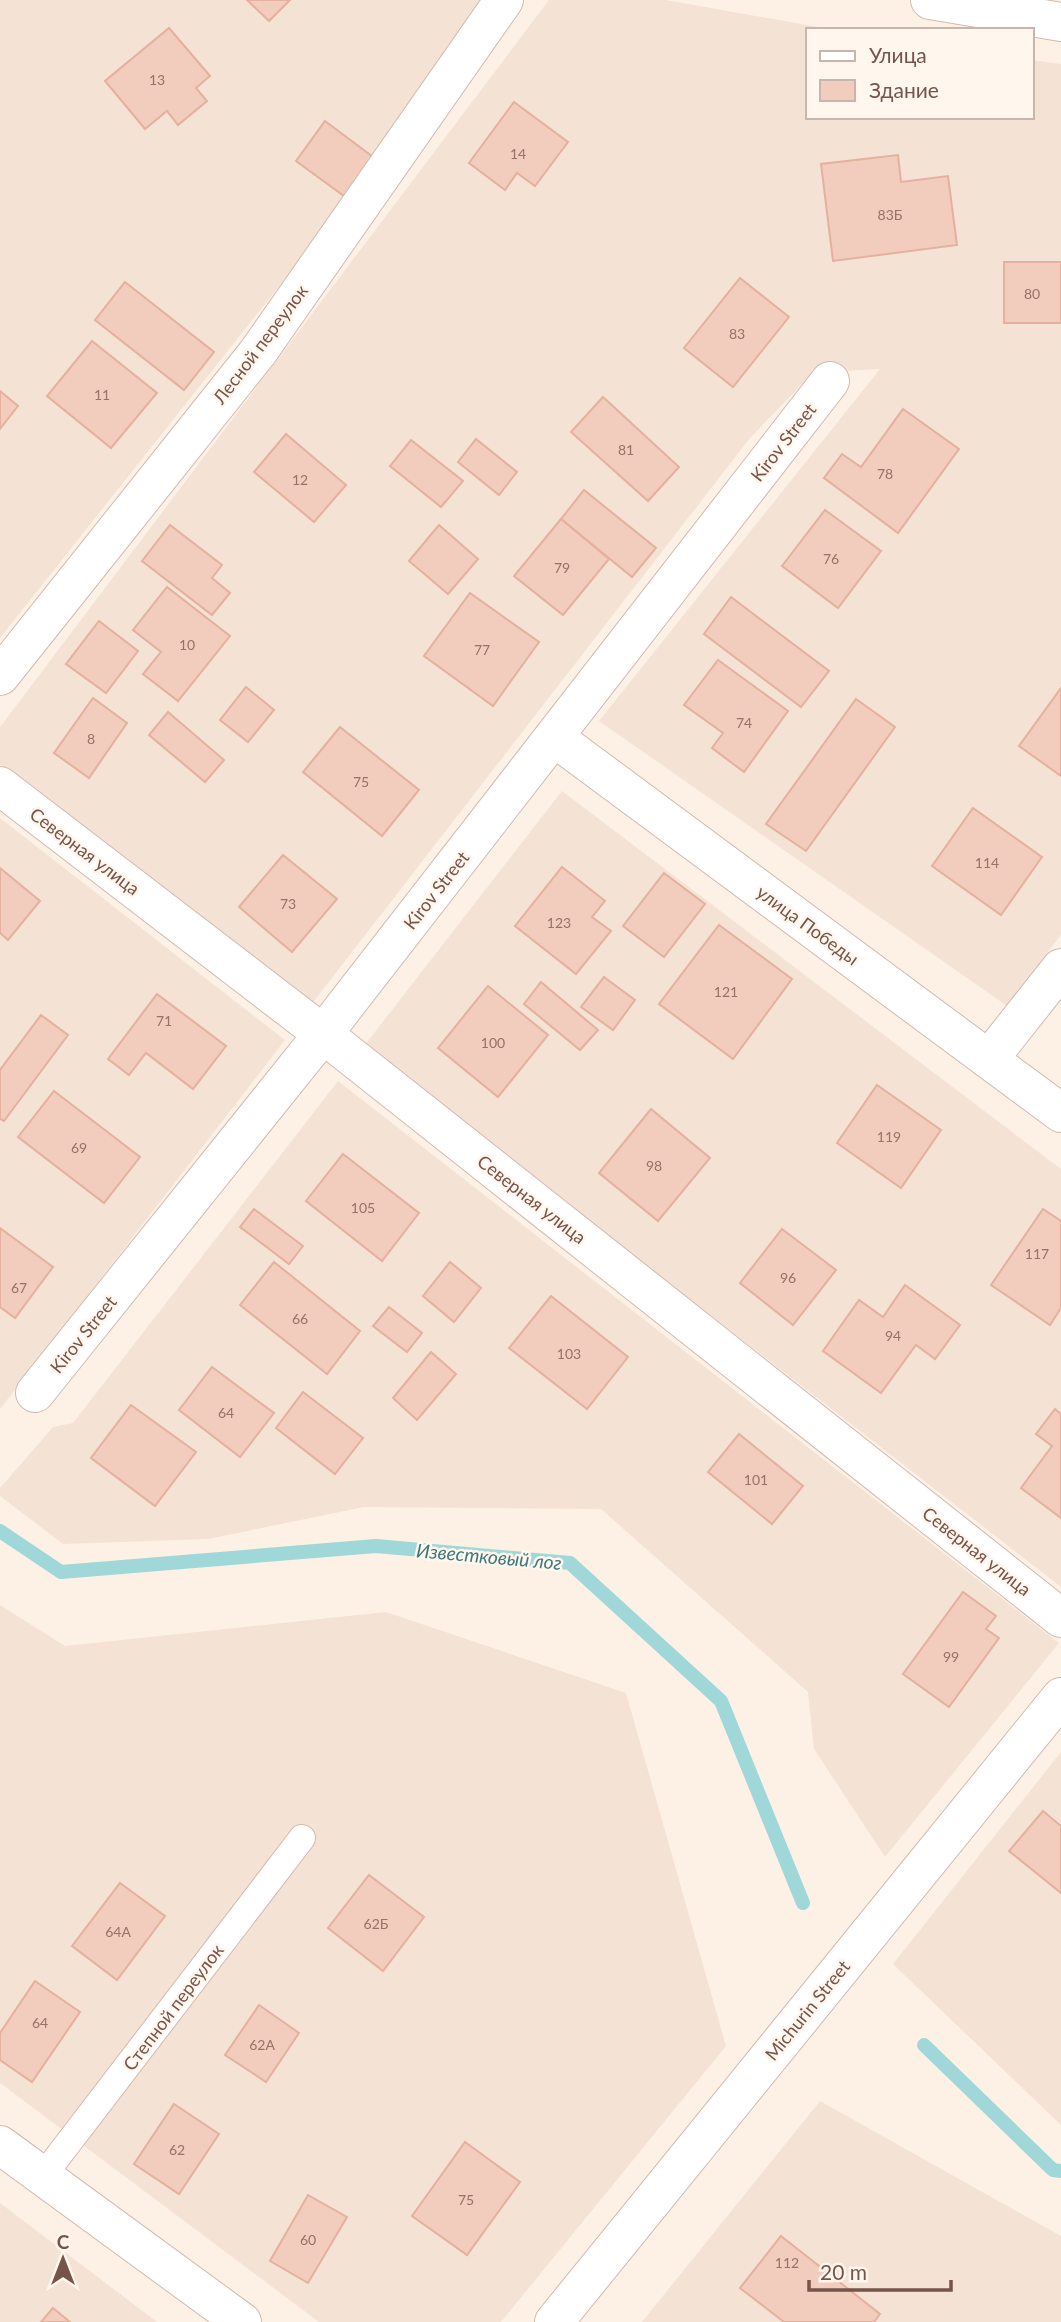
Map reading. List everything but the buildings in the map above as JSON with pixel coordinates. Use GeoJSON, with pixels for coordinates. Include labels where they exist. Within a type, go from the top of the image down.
{"type":"FeatureCollection","features":[{"type":"Feature","properties":{"kind":"street","name":"Лесной переулок"},"geometry":{"type":"LineString","coordinates":[[0,676],[258,352],[504,0]]}},
{"type":"Feature","properties":{"kind":"street"},"geometry":{"type":"LineString","coordinates":[[930,0],[1061,22]]}},
{"type":"Feature","properties":{"kind":"street","name":"Kirov Street"},"geometry":{"type":"LineString","coordinates":[[35,1394],[323,1034],[830,381]]}},
{"type":"Feature","properties":{"kind":"street","name":"улица Победы"},"geometry":{"type":"LineString","coordinates":[[555,738],[1061,1113]]}},
{"type":"Feature","properties":{"kind":"street","name":"Северная улица"},"geometry":{"type":"LineString","coordinates":[[0,786],[323,1034],[1061,1618]]}},
{"type":"Feature","properties":{"kind":"street"},"geometry":{"type":"LineString","coordinates":[[989,1059],[1061,968]]}},
{"type":"Feature","properties":{"kind":"street","name":"Michurin Street"},"geometry":{"type":"LineString","coordinates":[[554,2322],[1061,1697]]}},
{"type":"Feature","properties":{"kind":"street"},"geometry":{"type":"LineString","coordinates":[[0,2145],[242,2322]]}},
{"type":"Feature","properties":{"kind":"lane","name":"Степной переулок"},"geometry":{"type":"LineString","coordinates":[[43,2176],[302,1838]]}},
{"type":"Feature","properties":{"kind":"shaded area"},"geometry":{"type":"Polygon","coordinates":[[[0,0],[491,0],[384,154],[0,638],[0,0]]]}},
{"type":"Feature","properties":{"kind":"shaded area"},"geometry":{"type":"Polygon","coordinates":[[[549,0],[666,0],[824,28],[806,28],[806,119],[1033,119],[1033,60],[1061,64],[1061,935],[1007,1006],[599,721],[880,369],[813,373],[750,438],[311,1005],[0,764],[0,727],[549,0]]]}},
{"type":"Feature","properties":{"kind":"shaded area"},"geometry":{"type":"Polygon","coordinates":[[[562,791],[1061,1169],[1061,1587],[364,1046],[562,791]]]}},
{"type":"Feature","properties":{"kind":"shaded area"},"geometry":{"type":"Polygon","coordinates":[[[0,818],[285,1040],[0,1409],[0,818]]]}},
{"type":"Feature","properties":{"kind":"shaded area"},"geometry":{"type":"Polygon","coordinates":[[[338,1081],[1059,1643],[885,1857],[814,1749],[808,1692],[601,1509],[364,1507],[208,1539],[63,1544],[0,1496],[0,1488],[53,1427],[73,1423],[338,1081]]]}},
{"type":"Feature","properties":{"kind":"shaded area"},"geometry":{"type":"Polygon","coordinates":[[[0,1605],[65,1646],[386,1612],[626,1693],[726,2046],[501,2322],[319,2322],[0,2083],[0,1605]]]}},
{"type":"Feature","properties":{"kind":"shaded area"},"geometry":{"type":"Polygon","coordinates":[[[1061,1752],[1061,2125],[893,1964],[1061,1752]]]}},
{"type":"Feature","properties":{"kind":"shaded area"},"geometry":{"type":"Polygon","coordinates":[[[820,2101],[1061,2236],[1061,2322],[642,2322],[820,2101]]]}},
{"type":"Feature","properties":{"kind":"shaded area"},"geometry":{"type":"Polygon","coordinates":[[[0,2203],[157,2322],[0,2322],[0,2203]]]}},
{"type":"Feature","properties":{"kind":"waterway","name":"Известковый лог"},"geometry":{"type":"LineString","coordinates":[[0,1531],[61,1572],[376,1546],[570,1563],[721,1701],[803,1903]]}},
{"type":"Feature","properties":{"kind":"waterway","name":"Известковый лог"},"geometry":{"type":"LineString","coordinates":[[924,2045],[1053,2170],[1061,2171]]}}]}
